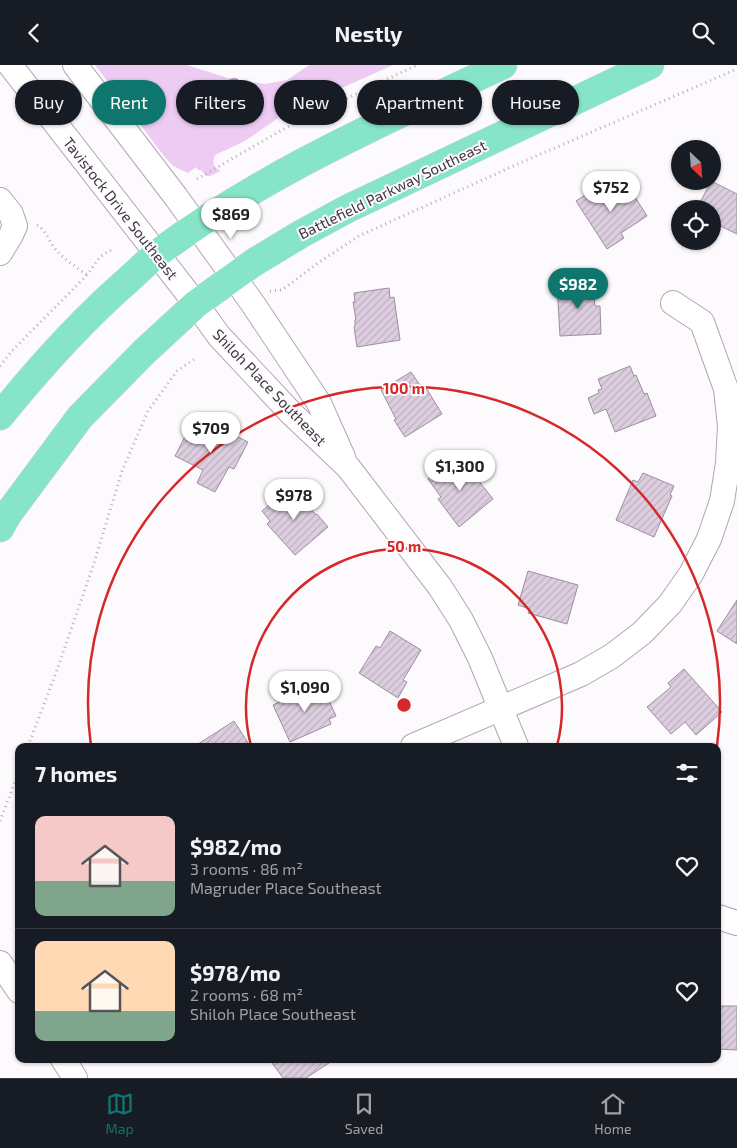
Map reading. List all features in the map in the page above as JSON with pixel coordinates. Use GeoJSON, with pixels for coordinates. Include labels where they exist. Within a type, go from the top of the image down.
{"type":"FeatureCollection","features":[{"type":"Feature","properties":{"kind":"main road"},"geometry":{"type":"LineString","coordinates":[[0,416],[30,380],[97,307],[157,254],[197,226],[269,181],[316,155],[504,65]]}},
{"type":"Feature","properties":{"kind":"main road","name":"Battlefield Parkway Southeast"},"geometry":{"type":"LineString","coordinates":[[0,528],[8,514],[80,417],[144,352],[196,304],[253,263],[347,209],[650,65]]}},
{"type":"Feature","properties":{"kind":"street","name":"Tavistock Drive Southeast"},"geometry":{"type":"LineString","coordinates":[[10,65],[196,304]]}},
{"type":"Feature","properties":{"kind":"street"},"geometry":{"type":"LineString","coordinates":[[75,65],[234,277]]}},
{"type":"Feature","properties":{"kind":"street"},"geometry":{"type":"LineString","coordinates":[[0,200],[11,214],[15,226],[12,235],[0,253]]}},
{"type":"Feature","properties":{"kind":"street","name":"Shiloh Place Southeast"},"geometry":{"type":"LineString","coordinates":[[234,277],[319,403],[348,467]]}},
{"type":"Feature","properties":{"kind":"street"},"geometry":{"type":"LineString","coordinates":[[420,743],[581,674],[612,656],[642,633],[670,604],[691,574],[709,539],[722,501],[728,463],[730,426],[726,389],[702,322],[673,303]]}},
{"type":"Feature","properties":{"kind":"street","name":"Shiloh Place Southeast"},"geometry":{"type":"LineString","coordinates":[[196,304],[225,343],[291,413],[348,467],[440,587],[461,620],[480,658],[515,743]]}},
{"type":"Feature","properties":{"kind":"street"},"geometry":{"type":"LineString","coordinates":[[721,918],[737,923]]}},
{"type":"Feature","properties":{"kind":"street"},"geometry":{"type":"LineString","coordinates":[[0,963],[15,985]]}},
{"type":"Feature","properties":{"kind":"street"},"geometry":{"type":"LineString","coordinates":[[66,1063],[75,1078]]}},
{"type":"Feature","properties":{"kind":"path"},"geometry":{"type":"LineString","coordinates":[[197,179],[289,126],[417,65]]}},
{"type":"Feature","properties":{"kind":"path"},"geometry":{"type":"LineString","coordinates":[[269,292],[282,290],[359,236],[520,163],[737,69]]}},
{"type":"Feature","properties":{"kind":"path"},"geometry":{"type":"LineString","coordinates":[[15,226],[36,223],[42,228],[55,249],[86,275]]}},
{"type":"Feature","properties":{"kind":"path"},"geometry":{"type":"LineString","coordinates":[[0,366],[11,352],[86,275],[98,259],[106,252],[114,249]]}},
{"type":"Feature","properties":{"kind":"path"},"geometry":{"type":"LineString","coordinates":[[29,743],[93,566],[122,471],[148,411],[178,371],[196,358]]}},
{"type":"Feature","properties":{"kind":"path"},"geometry":{"type":"LineString","coordinates":[[0,821],[15,782]]}},
{"type":"Feature","properties":{"kind":"shaded area"},"geometry":{"type":"Polygon","coordinates":[[[95,65],[187,65],[234,80],[176,80],[176,125],[264,125],[264,84],[274,82],[274,121],[245,141],[215,155],[214,165],[221,171],[206,176],[196,167],[188,173],[173,166],[140,125],[166,125],[166,80],[106,80],[95,65]]]}},
{"type":"Feature","properties":{"kind":"shaded area"},"geometry":{"type":"Polygon","coordinates":[[[309,65],[393,65],[347,86],[347,80],[287,80],[309,65]]]}},
{"type":"Feature","properties":{"kind":"building"},"geometry":{"type":"Polygon","coordinates":[[[603,184],[611,197],[628,186],[647,216],[621,233],[624,238],[607,249],[576,201],[603,184]]]}},
{"type":"Feature","properties":{"kind":"building"},"geometry":{"type":"Polygon","coordinates":[[[721,186],[737,194],[737,234],[721,226],[721,200],[702,200],[706,190],[721,190],[721,186]]]}},
{"type":"Feature","properties":{"kind":"building"},"geometry":{"type":"Polygon","coordinates":[[[592,283],[595,306],[600,306],[601,334],[560,336],[557,285],[592,283]]]}},
{"type":"Feature","properties":{"kind":"building"},"geometry":{"type":"Polygon","coordinates":[[[389,288],[390,298],[394,297],[400,340],[357,347],[354,327],[356,320],[353,302],[355,302],[354,293],[389,288]]]}},
{"type":"Feature","properties":{"kind":"building"},"geometry":{"type":"Polygon","coordinates":[[[630,366],[644,394],[647,393],[656,416],[615,432],[606,409],[594,414],[588,398],[599,393],[598,390],[602,389],[598,379],[630,366]]]}},
{"type":"Feature","properties":{"kind":"building"},"geometry":{"type":"Polygon","coordinates":[[[411,372],[422,388],[425,386],[442,414],[405,437],[394,420],[396,419],[381,390],[411,372]]]}},
{"type":"Feature","properties":{"kind":"building"},"geometry":{"type":"Polygon","coordinates":[[[193,421],[225,438],[228,432],[248,442],[234,469],[229,467],[215,492],[197,483],[203,470],[175,456],[193,421]]]}},
{"type":"Feature","properties":{"kind":"building"},"geometry":{"type":"Polygon","coordinates":[[[456,458],[464,468],[467,466],[493,499],[459,527],[438,499],[441,497],[428,479],[456,458]]]}},
{"type":"Feature","properties":{"kind":"building"},"geometry":{"type":"Polygon","coordinates":[[[643,473],[674,486],[670,495],[672,496],[654,537],[616,520],[633,480],[638,482],[643,473]]]}},
{"type":"Feature","properties":{"kind":"building"},"geometry":{"type":"Polygon","coordinates":[[[288,488],[295,496],[304,501],[328,527],[295,555],[267,524],[270,521],[262,511],[288,488]]]}},
{"type":"Feature","properties":{"kind":"building"},"geometry":{"type":"Polygon","coordinates":[[[528,571],[578,585],[567,624],[528,613],[530,609],[518,605],[528,571]]]}},
{"type":"Feature","properties":{"kind":"building"},"geometry":{"type":"Polygon","coordinates":[[[737,600],[737,644],[717,631],[737,600]]]}},
{"type":"Feature","properties":{"kind":"building"},"geometry":{"type":"Polygon","coordinates":[[[390,631],[421,650],[403,680],[407,682],[398,698],[359,673],[376,646],[380,648],[390,631]]]}},
{"type":"Feature","properties":{"kind":"building"},"geometry":{"type":"Polygon","coordinates":[[[684,669],[722,712],[696,735],[685,722],[671,734],[647,707],[671,687],[668,683],[684,669]]]}},
{"type":"Feature","properties":{"kind":"building"},"geometry":{"type":"Polygon","coordinates":[[[321,683],[336,716],[329,719],[331,724],[290,742],[273,705],[321,683]]]}},
{"type":"Feature","properties":{"kind":"building"},"geometry":{"type":"Polygon","coordinates":[[[234,721],[248,743],[200,743],[234,721]]]}},
{"type":"Feature","properties":{"kind":"building"},"geometry":{"type":"Polygon","coordinates":[[[721,1006],[737,1006],[737,1050],[721,1049],[721,1006]]]}},
{"type":"Feature","properties":{"kind":"building"},"geometry":{"type":"Polygon","coordinates":[[[272,1063],[329,1063],[306,1078],[283,1078],[272,1063]]]}}]}
